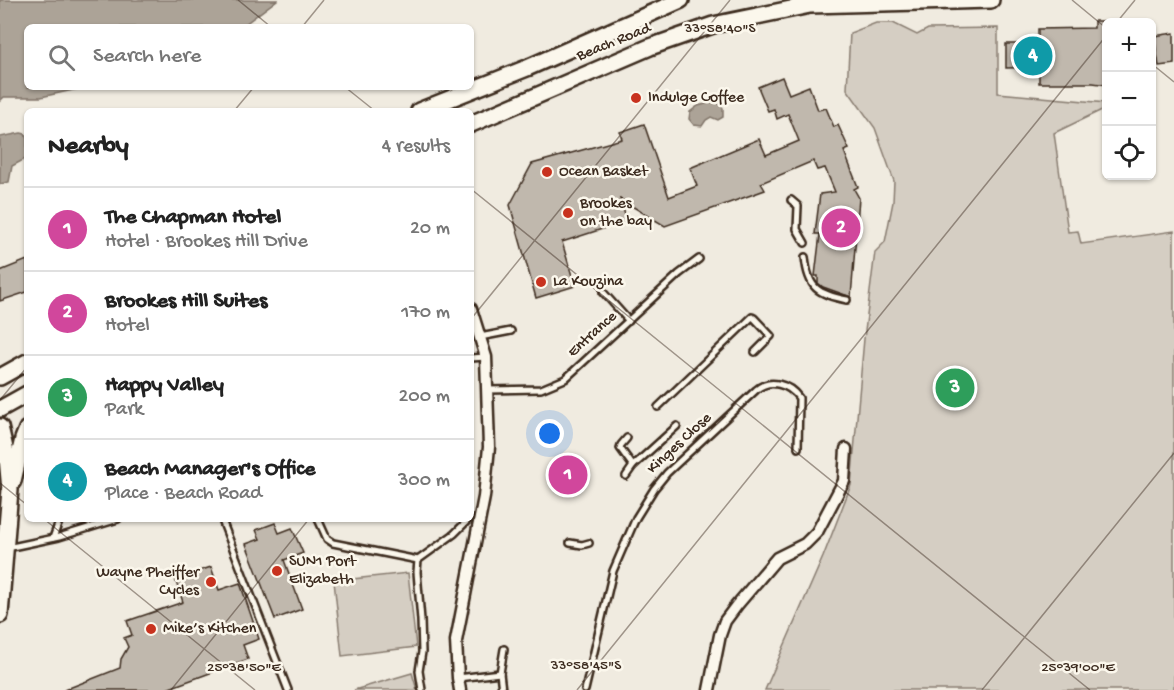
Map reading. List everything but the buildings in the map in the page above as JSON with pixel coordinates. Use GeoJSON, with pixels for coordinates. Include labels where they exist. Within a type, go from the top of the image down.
{"type":"FeatureCollection","features":[{"type":"Feature","properties":{"kind":"main road","name":"Beach Road"},"geometry":{"type":"LineString","coordinates":[[474,89],[681,0]]}},
{"type":"Feature","properties":{"kind":"main road","name":"Beach Road"},"geometry":{"type":"LineString","coordinates":[[474,123],[650,47],[713,25],[810,5],[991,0]]}},
{"type":"Feature","properties":{"kind":"main road","name":"Beach Road"},"geometry":{"type":"LineString","coordinates":[[427,108],[472,90]]}},
{"type":"Feature","properties":{"kind":"main road"},"geometry":{"type":"LineString","coordinates":[[0,377],[24,365]]}},
{"type":"Feature","properties":{"kind":"main road"},"geometry":{"type":"LineString","coordinates":[[0,409],[24,396]]}},
{"type":"Feature","properties":{"kind":"main road"},"geometry":{"type":"LineString","coordinates":[[0,427],[7,457],[10,490]]}},
{"type":"Feature","properties":{"kind":"main road"},"geometry":{"type":"LineString","coordinates":[[0,615],[3,549],[10,490],[24,436]]}},
{"type":"Feature","properties":{"kind":"street"},"geometry":{"type":"LineString","coordinates":[[474,318],[486,357],[489,447],[474,514]]}},
{"type":"Feature","properties":{"kind":"street"},"geometry":{"type":"LineString","coordinates":[[709,690],[725,621],[769,565],[784,553],[812,539],[817,532],[844,481],[846,449]]}},
{"type":"Feature","properties":{"kind":"street"},"geometry":{"type":"LineString","coordinates":[[460,690],[456,641],[472,522]]}},
{"type":"Feature","properties":{"kind":"lane"},"geometry":{"type":"LineString","coordinates":[[791,200],[798,206],[797,229],[806,243]]}},
{"type":"Feature","properties":{"kind":"lane"},"geometry":{"type":"LineString","coordinates":[[805,257],[806,268],[816,289],[826,296],[848,300]]}},
{"type":"Feature","properties":{"kind":"lane","name":"Entrance"},"geometry":{"type":"LineString","coordinates":[[488,390],[524,391],[549,387],[565,379],[679,274],[699,259]]}},
{"type":"Feature","properties":{"kind":"lane"},"geometry":{"type":"LineString","coordinates":[[603,292],[629,321]]}},
{"type":"Feature","properties":{"kind":"lane"},"geometry":{"type":"LineString","coordinates":[[658,407],[752,317],[771,336],[755,352]]}},
{"type":"Feature","properties":{"kind":"lane"},"geometry":{"type":"LineString","coordinates":[[480,337],[511,331]]}},
{"type":"Feature","properties":{"kind":"lane"},"geometry":{"type":"LineString","coordinates":[[474,358],[486,357]]}},
{"type":"Feature","properties":{"kind":"lane","name":"Kinges Close"},"geometry":{"type":"LineString","coordinates":[[585,690],[613,571],[636,518],[660,481],[766,383],[771,382],[786,387],[799,398],[798,448]]}},
{"type":"Feature","properties":{"kind":"lane"},"geometry":{"type":"LineString","coordinates":[[626,476],[633,466],[677,426]]}},
{"type":"Feature","properties":{"kind":"lane"},"geometry":{"type":"LineString","coordinates":[[627,438],[620,448],[633,466]]}},
{"type":"Feature","properties":{"kind":"lane"},"geometry":{"type":"LineString","coordinates":[[53,538],[59,522]]}},
{"type":"Feature","properties":{"kind":"lane"},"geometry":{"type":"LineString","coordinates":[[3,549],[53,538],[108,522]]}},
{"type":"Feature","properties":{"kind":"lane"},"geometry":{"type":"LineString","coordinates":[[319,522],[327,539],[333,543],[418,560],[468,522]]}},
{"type":"Feature","properties":{"kind":"lane"},"geometry":{"type":"LineString","coordinates":[[223,523],[288,690]]}},
{"type":"Feature","properties":{"kind":"lane"},"geometry":{"type":"LineString","coordinates":[[570,543],[582,545],[589,543]]}},
{"type":"Feature","properties":{"kind":"lane"},"geometry":{"type":"LineString","coordinates":[[418,560],[422,652],[419,671],[422,690]]}},
{"type":"Feature","properties":{"kind":"lane"},"geometry":{"type":"LineString","coordinates":[[502,690],[500,672],[504,649]]}},
{"type":"Feature","properties":{"kind":"lane"},"geometry":{"type":"LineString","coordinates":[[458,678],[500,672]]}},
{"type":"Feature","properties":{"kind":"shaded area"},"geometry":{"type":"Polygon","coordinates":[[[0,0],[277,0],[245,24],[24,24],[24,90],[73,90],[41,97],[4,97],[0,101],[0,0]]]}},
{"type":"Feature","properties":{"kind":"shaded area"},"geometry":{"type":"Polygon","coordinates":[[[876,23],[893,23],[917,35],[928,29],[998,28],[998,93],[1102,103],[1102,110],[1054,133],[1068,232],[1078,231],[1081,244],[1174,231],[1174,690],[765,690],[823,557],[851,485],[864,339],[875,252],[885,242],[893,202],[894,181],[875,128],[847,89],[850,33],[876,23]]]}},
{"type":"Feature","properties":{"kind":"shaded area"},"geometry":{"type":"Polygon","coordinates":[[[717,101],[723,108],[723,117],[718,120],[711,117],[702,126],[694,125],[689,119],[690,112],[698,106],[717,101]]]}},
{"type":"Feature","properties":{"kind":"shaded area"},"geometry":{"type":"Polygon","coordinates":[[[24,134],[24,160],[12,166],[9,182],[0,184],[0,137],[24,134]]]}},
{"type":"Feature","properties":{"kind":"shaded area"},"geometry":{"type":"Polygon","coordinates":[[[408,573],[416,647],[342,656],[334,581],[408,573]]]}},
{"type":"Feature","properties":{"kind":"shaded area"},"geometry":{"type":"Polygon","coordinates":[[[412,673],[417,690],[354,690],[412,673]]]}},
{"type":"Feature","properties":{"kind":"place","name":"Beach Manager's Office"},"geometry":{"type":"Point","coordinates":[1033,56]}},
{"type":"Feature","properties":{"kind":"place","name":"Indulge Coffee"},"geometry":{"type":"Point","coordinates":[636,98]}},
{"type":"Feature","properties":{"kind":"place","name":"Ocean Basket"},"geometry":{"type":"Point","coordinates":[547,172]}},
{"type":"Feature","properties":{"kind":"place","name":"Brookes on the bay"},"geometry":{"type":"Point","coordinates":[568,213]}},
{"type":"Feature","properties":{"kind":"place","name":"Brookes Hill Suites"},"geometry":{"type":"Point","coordinates":[841,228]}},
{"type":"Feature","properties":{"kind":"place","name":"La Kouzina"},"geometry":{"type":"Point","coordinates":[541,282]}},
{"type":"Feature","properties":{"kind":"place","name":"Happy Valley"},"geometry":{"type":"Point","coordinates":[955,388]}},
{"type":"Feature","properties":{"kind":"place","name":"The Chapman Hotel"},"geometry":{"type":"Point","coordinates":[568,475]}},
{"type":"Feature","properties":{"kind":"place","name":"SUN1 Port Elizabeth"},"geometry":{"type":"Point","coordinates":[277,571]}},
{"type":"Feature","properties":{"kind":"place","name":"Wayne Pheiffer Cycles"},"geometry":{"type":"Point","coordinates":[211,582]}},
{"type":"Feature","properties":{"kind":"place","name":"Mike’s Kitchen"},"geometry":{"type":"Point","coordinates":[151,629]}}]}
